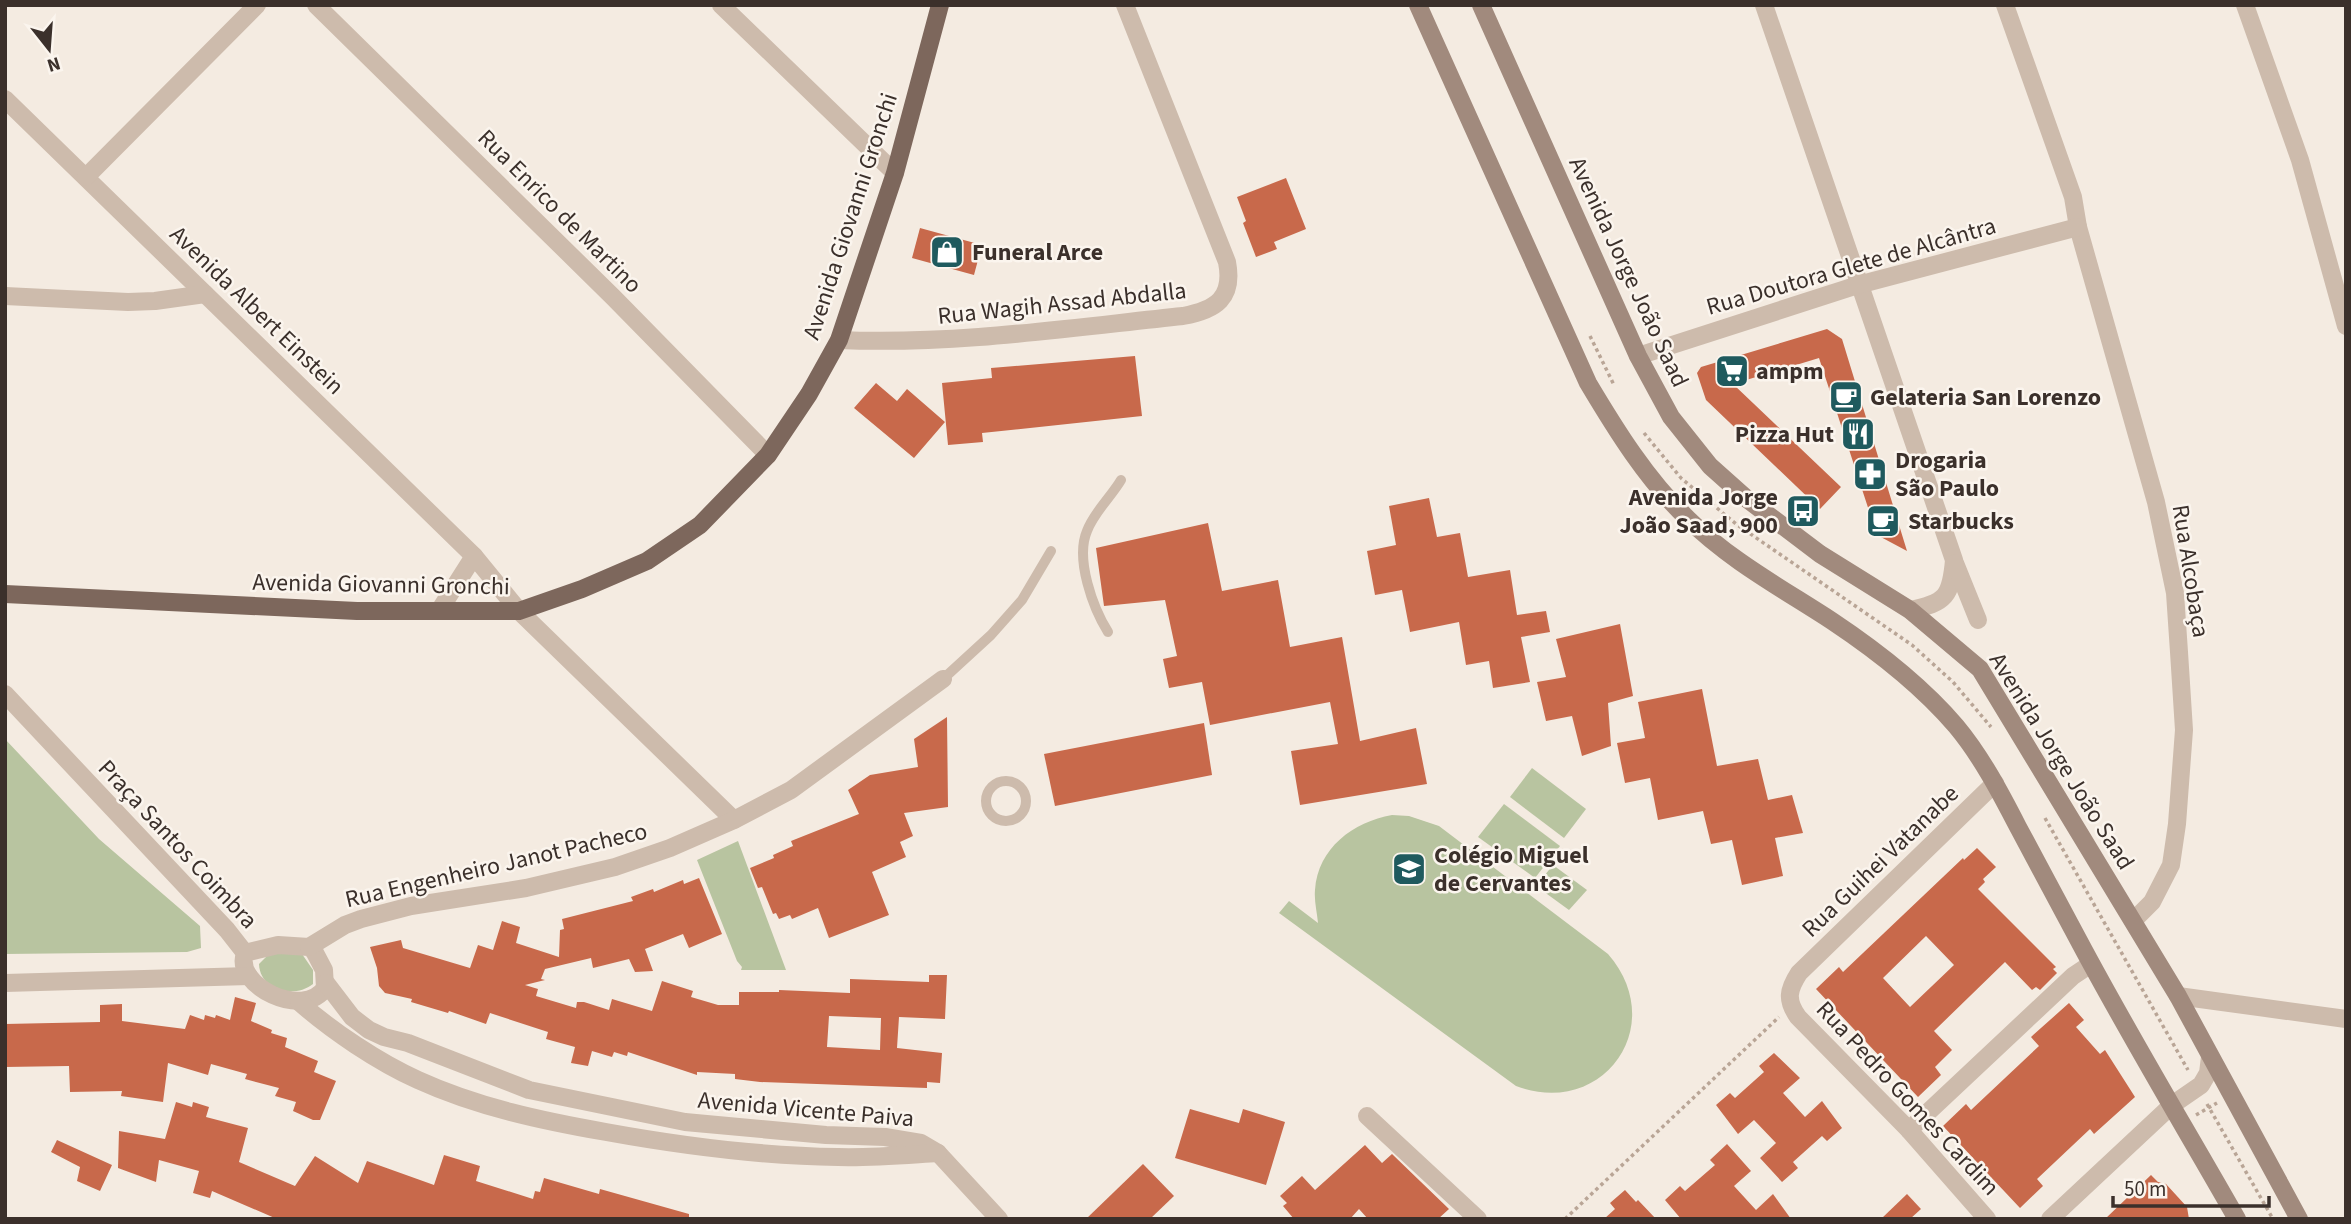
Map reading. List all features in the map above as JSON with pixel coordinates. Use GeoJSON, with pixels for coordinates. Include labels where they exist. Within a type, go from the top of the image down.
{"type":"FeatureCollection","features":[{"type":"Feature","properties":{"kind":"main road","name":"Avenida Giovanni Gronchi"},"geometry":{"type":"LineString","coordinates":[[5,594],[344,611],[519,611],[582,589],[647,561],[700,525],[768,455],[809,394],[839,341],[895,173],[940,5]]}},
{"type":"Feature","properties":{"kind":"main road"},"geometry":{"type":"LineString","coordinates":[[1418,5],[1588,383],[1606,413],[1646,470],[1687,518],[1731,554],[1835,623],[1924,691],[1958,728],[1994,783],[2091,964],[2237,1219]]}},
{"type":"Feature","properties":{"kind":"main road","name":"Avenida Jorge João Saad"},"geometry":{"type":"LineString","coordinates":[[1481,5],[1638,356],[1671,417],[1719,474],[1747,499],[1820,554],[1910,610],[1980,669],[2178,996],[2299,1219]]}},
{"type":"Feature","properties":{"kind":"street"},"geometry":{"type":"LineString","coordinates":[[86,177],[257,5]]}},
{"type":"Feature","properties":{"kind":"street","name":"Rua Enrico de Martino"},"geometry":{"type":"LineString","coordinates":[[316,5],[603,287],[768,455]]}},
{"type":"Feature","properties":{"kind":"street"},"geometry":{"type":"LineString","coordinates":[[721,5],[895,173]]}},
{"type":"Feature","properties":{"kind":"street","name":"Rua Wagih Assad Abdalla"},"geometry":{"type":"LineString","coordinates":[[839,341],[892,343],[941,340],[1183,316],[1203,313],[1216,305],[1226,293],[1230,277],[1227,262],[1125,5]]}},
{"type":"Feature","properties":{"kind":"street"},"geometry":{"type":"LineString","coordinates":[[1764,5],[1858,285],[1954,560],[1978,620]]}},
{"type":"Feature","properties":{"kind":"street","name":"Rua Alcobaça"},"geometry":{"type":"LineString","coordinates":[[2004,5],[2073,197],[2078,227],[2156,502],[2175,593],[2184,730],[2177,824],[2171,865],[2151,902],[2133,921]]}},
{"type":"Feature","properties":{"kind":"street"},"geometry":{"type":"LineString","coordinates":[[2245,5],[2300,160],[2346,326]]}},
{"type":"Feature","properties":{"kind":"street","name":"Avenida Albert Einstein"},"geometry":{"type":"LineString","coordinates":[[5,99],[474,556],[519,611],[734,820]]}},
{"type":"Feature","properties":{"kind":"street","name":"Rua Doutora Glete de Alcântra"},"geometry":{"type":"LineString","coordinates":[[1638,356],[1858,285],[2078,227]]}},
{"type":"Feature","properties":{"kind":"street"},"geometry":{"type":"LineString","coordinates":[[5,296],[128,302],[205,294]]}},
{"type":"Feature","properties":{"kind":"street"},"geometry":{"type":"LineString","coordinates":[[439,611],[474,556]]}},
{"type":"Feature","properties":{"kind":"street"},"geometry":{"type":"LineString","coordinates":[[1910,610],[1933,605],[1947,593],[1952,582],[1954,560]]}},
{"type":"Feature","properties":{"kind":"street","name":"Rua Engenheiro Janot Pacheco"},"geometry":{"type":"LineString","coordinates":[[309,947],[345,925],[361,919],[411,906],[526,888],[615,867],[670,849],[791,790],[943,679]]}},
{"type":"Feature","properties":{"kind":"street","name":"Praça Santos Coimbra"},"geometry":{"type":"LineString","coordinates":[[5,694],[210,912],[245,953],[243,962],[249,976]]}},
{"type":"Feature","properties":{"kind":"street","name":"Rua Guihei Vatanabe"},"geometry":{"type":"LineString","coordinates":[[1799,974],[1994,783]]}},
{"type":"Feature","properties":{"kind":"street"},"geometry":{"type":"LineString","coordinates":[[245,953],[278,945],[309,947],[314,951],[324,970],[324,988],[299,1002]]}},
{"type":"Feature","properties":{"kind":"street"},"geometry":{"type":"LineString","coordinates":[[1909,1130],[2073,976],[2091,964]]}},
{"type":"Feature","properties":{"kind":"street","name":"Rua Pedro Gomes Cardim"},"geometry":{"type":"LineString","coordinates":[[1799,974],[1790,987],[1790,1006],[1798,1017],[1909,1130],[1987,1219]]}},
{"type":"Feature","properties":{"kind":"street"},"geometry":{"type":"LineString","coordinates":[[5,983],[249,976]]}},
{"type":"Feature","properties":{"kind":"street","name":"Avenida Vicente Paiva"},"geometry":{"type":"LineString","coordinates":[[249,976],[272,995],[299,1002],[344,1038],[418,1080],[475,1101],[546,1122],[664,1143],[757,1154],[839,1157],[938,1153]]}},
{"type":"Feature","properties":{"kind":"street","name":"Avenida Vicente Paiva"},"geometry":{"type":"LineString","coordinates":[[324,988],[369,1030],[529,1090],[685,1122],[905,1139],[921,1143],[938,1153]]}},
{"type":"Feature","properties":{"kind":"street"},"geometry":{"type":"LineString","coordinates":[[2178,996],[2346,1019]]}},
{"type":"Feature","properties":{"kind":"street"},"geometry":{"type":"LineString","coordinates":[[2050,1219],[2172,1105],[2201,1085],[2208,1073],[2210,1058]]}},
{"type":"Feature","properties":{"kind":"street"},"geometry":{"type":"LineString","coordinates":[[1367,1116],[1478,1219]]}},
{"type":"Feature","properties":{"kind":"street"},"geometry":{"type":"LineString","coordinates":[[938,1153],[999,1219]]}},
{"type":"Feature","properties":{"kind":"lane"},"geometry":{"type":"LineString","coordinates":[[1108,632],[1093,606],[1083,550],[1086,532],[1121,480]]}},
{"type":"Feature","properties":{"kind":"lane"},"geometry":{"type":"LineString","coordinates":[[943,679],[991,635],[1022,600],[1051,551]]}},
{"type":"Feature","properties":{"kind":"lane"},"geometry":{"type":"LineString","coordinates":[[1000,782],[1014,783],[1023,791],[1024,809],[1017,818],[1000,820],[987,809],[986,797],[993,786],[1000,782]]}},
{"type":"Feature","properties":{"kind":"path"},"geometry":{"type":"LineString","coordinates":[[1565,1219],[1790,1006]]}},
{"type":"Feature","properties":{"kind":"path"},"geometry":{"type":"LineString","coordinates":[[2183,1124],[2230,1095]]}},
{"type":"Feature","properties":{"kind":"green space"},"geometry":{"type":"Polygon","coordinates":[[[5,739],[99,839],[200,926],[201,948],[187,952],[5,954],[5,739]]]}},
{"type":"Feature","properties":{"kind":"green space"},"geometry":{"type":"Polygon","coordinates":[[[1532,768],[1586,809],[1564,838],[1510,797],[1532,768]]]}},
{"type":"Feature","properties":{"kind":"green space"},"geometry":{"type":"Polygon","coordinates":[[[1504,804],[1560,846],[1535,878],[1478,837],[1504,804]]]}},
{"type":"Feature","properties":{"kind":"green space"},"geometry":{"type":"Polygon","coordinates":[[[1392,815],[1409,816],[1439,826],[1608,954],[1625,981],[1632,1009],[1629,1036],[1618,1059],[1600,1077],[1576,1089],[1547,1093],[1516,1086],[1279,913],[1289,901],[1318,923],[1315,890],[1318,875],[1330,850],[1351,831],[1392,815]]]}},
{"type":"Feature","properties":{"kind":"green space"},"geometry":{"type":"Polygon","coordinates":[[[738,841],[786,970],[741,970],[697,860],[738,841]]]}},
{"type":"Feature","properties":{"kind":"green space"},"geometry":{"type":"Polygon","coordinates":[[[1553,865],[1587,890],[1569,910],[1536,886],[1553,865]]]}},
{"type":"Feature","properties":{"kind":"green space"},"geometry":{"type":"Polygon","coordinates":[[[271,952],[302,954],[313,970],[313,984],[305,989],[288,991],[279,990],[265,981],[259,964],[271,952]]]}},
{"type":"Feature","properties":{"kind":"building"},"geometry":{"type":"Polygon","coordinates":[[[1286,178],[1306,229],[1274,242],[1277,249],[1256,257],[1243,223],[1246,221],[1237,197],[1286,178]]]}},
{"type":"Feature","properties":{"kind":"building","name":"Funeral Arce"},"geometry":{"type":"Polygon","coordinates":[[[920,228],[982,245],[974,275],[912,258],[920,228]]]}},
{"type":"Feature","properties":{"kind":"building"},"geometry":{"type":"Polygon","coordinates":[[[1827,329],[1842,339],[1907,551],[1877,535],[1819,358],[1733,384],[1841,487],[1820,509],[1706,400],[1697,373],[1701,367],[1827,329]]]}},
{"type":"Feature","properties":{"kind":"building"},"geometry":{"type":"Polygon","coordinates":[[[1135,356],[1142,416],[982,433],[983,442],[948,445],[942,383],[992,378],[991,368],[1135,356]]]}},
{"type":"Feature","properties":{"kind":"building"},"geometry":{"type":"Polygon","coordinates":[[[876,383],[897,401],[907,389],[945,422],[914,458],[854,408],[876,383]]]}},
{"type":"Feature","properties":{"kind":"building"},"geometry":{"type":"Polygon","coordinates":[[[1429,498],[1437,537],[1460,533],[1468,577],[1510,570],[1517,615],[1546,611],[1550,632],[1521,637],[1530,682],[1493,688],[1489,661],[1466,665],[1459,622],[1410,632],[1402,590],[1375,595],[1367,551],[1396,545],[1389,506],[1429,498]]]}},
{"type":"Feature","properties":{"kind":"building"},"geometry":{"type":"Polygon","coordinates":[[[1208,523],[1222,591],[1278,580],[1290,647],[1342,637],[1360,741],[1416,728],[1427,784],[1300,805],[1291,751],[1338,744],[1330,702],[1210,725],[1202,682],[1169,688],[1163,659],[1177,656],[1165,600],[1104,606],[1096,548],[1208,523]]]}},
{"type":"Feature","properties":{"kind":"building"},"geometry":{"type":"Polygon","coordinates":[[[1620,624],[1633,696],[1608,703],[1611,746],[1582,756],[1572,716],[1546,721],[1537,682],[1566,677],[1556,639],[1620,624]]]}},
{"type":"Feature","properties":{"kind":"building"},"geometry":{"type":"Polygon","coordinates":[[[1702,689],[1717,766],[1758,759],[1768,800],[1792,795],[1803,833],[1775,838],[1783,876],[1742,885],[1732,840],[1711,844],[1703,811],[1658,820],[1650,778],[1625,783],[1617,743],[1645,738],[1638,702],[1702,689]]]}},
{"type":"Feature","properties":{"kind":"building"},"geometry":{"type":"Polygon","coordinates":[[[947,717],[948,807],[904,813],[913,836],[900,842],[906,857],[872,872],[889,915],[829,938],[818,908],[792,919],[790,915],[779,919],[776,913],[773,914],[762,887],[758,888],[750,868],[793,846],[791,841],[859,814],[848,790],[870,775],[918,767],[914,739],[947,717]]]}},
{"type":"Feature","properties":{"kind":"building"},"geometry":{"type":"Polygon","coordinates":[[[1204,723],[1212,775],[1055,806],[1044,754],[1204,723]]]}},
{"type":"Feature","properties":{"kind":"building"},"geometry":{"type":"Polygon","coordinates":[[[1977,848],[1996,867],[1983,879],[1985,882],[1978,889],[2056,967],[2053,969],[2057,973],[2040,990],[2036,987],[2032,990],[2005,962],[1934,1031],[1952,1050],[1935,1067],[1941,1075],[1918,1097],[1816,989],[1839,967],[1843,972],[1963,858],[1964,860],[1977,848]],[[1926,936],[1883,978],[1910,1007],[1954,965],[1926,936]]]}},
{"type":"Feature","properties":{"kind":"building"},"geometry":{"type":"Polygon","coordinates":[[[699,878],[722,934],[689,948],[683,934],[645,949],[653,971],[635,972],[629,959],[593,968],[591,958],[545,969],[541,979],[545,980],[525,985],[538,989],[536,996],[576,1008],[577,1002],[584,1002],[609,1010],[612,999],[652,1011],[662,981],[693,991],[691,997],[718,1005],[739,1005],[739,992],[779,990],[850,993],[850,979],[929,982],[929,975],[947,975],[945,1019],[899,1017],[897,1048],[942,1053],[940,1083],[927,1082],[927,1088],[760,1082],[735,1079],[735,1074],[697,1072],[697,1075],[628,1052],[627,1056],[614,1052],[612,1057],[592,1051],[588,1066],[571,1063],[575,1047],[546,1039],[548,1032],[490,1013],[486,1024],[411,1002],[412,999],[385,993],[379,986],[370,947],[401,940],[403,948],[470,968],[478,945],[493,950],[502,921],[520,927],[516,943],[559,957],[560,930],[564,929],[562,919],[633,901],[631,897],[653,889],[654,892],[683,880],[684,884],[699,878]],[[829,1016],[827,1047],[880,1050],[881,1018],[829,1016]]]}},
{"type":"Feature","properties":{"kind":"building"},"geometry":{"type":"Polygon","coordinates":[[[235,997],[256,1003],[251,1021],[272,1030],[271,1033],[287,1038],[285,1047],[318,1061],[314,1072],[336,1081],[320,1120],[313,1120],[293,1111],[296,1102],[275,1096],[279,1088],[245,1079],[247,1074],[211,1064],[208,1075],[168,1063],[163,1102],[121,1096],[122,1091],[70,1092],[69,1066],[5,1067],[5,1024],[100,1022],[100,1005],[122,1004],[122,1021],[185,1029],[190,1015],[204,1020],[205,1015],[215,1018],[216,1015],[230,1020],[235,997]]]}},
{"type":"Feature","properties":{"kind":"building"},"geometry":{"type":"Polygon","coordinates":[[[2069,1003],[2084,1020],[2076,1027],[2100,1054],[2105,1050],[2135,1097],[2094,1134],[2090,1129],[2037,1179],[2043,1186],[2020,1208],[1943,1126],[1966,1104],[1971,1110],[2039,1046],[2031,1037],[2069,1003]]]}},
{"type":"Feature","properties":{"kind":"building"},"geometry":{"type":"Polygon","coordinates":[[[1774,1053],[1800,1078],[1783,1093],[1805,1117],[1822,1101],[1842,1128],[1827,1141],[1822,1136],[1793,1162],[1798,1168],[1782,1182],[1760,1158],[1776,1143],[1754,1120],[1738,1134],[1716,1105],[1730,1093],[1735,1098],[1764,1072],[1759,1066],[1774,1053]]]}},
{"type":"Feature","properties":{"kind":"building"},"geometry":{"type":"Polygon","coordinates":[[[176,1102],[192,1107],[193,1102],[209,1107],[206,1117],[248,1128],[239,1162],[295,1186],[315,1156],[358,1183],[367,1161],[434,1185],[444,1155],[480,1166],[476,1181],[533,1199],[535,1191],[540,1192],[544,1178],[599,1194],[600,1189],[689,1214],[689,1219],[277,1219],[212,1191],[210,1198],[193,1193],[199,1171],[159,1160],[156,1182],[118,1168],[119,1131],[165,1139],[176,1102]]]}},
{"type":"Feature","properties":{"kind":"building"},"geometry":{"type":"Polygon","coordinates":[[[1190,1109],[1239,1123],[1243,1109],[1285,1122],[1266,1185],[1175,1158],[1190,1109]]]}},
{"type":"Feature","properties":{"kind":"building"},"geometry":{"type":"Polygon","coordinates":[[[57,1140],[112,1165],[100,1191],[77,1181],[80,1167],[51,1152],[57,1140]]]}},
{"type":"Feature","properties":{"kind":"building"},"geometry":{"type":"Polygon","coordinates":[[[1727,1144],[1751,1171],[1734,1186],[1756,1210],[1773,1194],[1791,1219],[1681,1219],[1665,1200],[1680,1186],[1685,1191],[1715,1165],[1710,1160],[1727,1144]]]}},
{"type":"Feature","properties":{"kind":"building"},"geometry":{"type":"Polygon","coordinates":[[[1365,1145],[1382,1163],[1392,1154],[1449,1209],[1438,1219],[1368,1219],[1359,1209],[1350,1219],[1294,1219],[1283,1206],[1287,1203],[1280,1196],[1302,1176],[1315,1190],[1365,1145]]]}},
{"type":"Feature","properties":{"kind":"building"},"geometry":{"type":"Polygon","coordinates":[[[1143,1164],[1174,1196],[1150,1219],[1086,1219],[1143,1164]]]}},
{"type":"Feature","properties":{"kind":"building"},"geometry":{"type":"Polygon","coordinates":[[[2151,1175],[2158,1182],[2166,1184],[2187,1207],[2189,1219],[2105,1219],[2151,1175]]]}},
{"type":"Feature","properties":{"kind":"building"},"geometry":{"type":"Polygon","coordinates":[[[1625,1190],[1656,1219],[1604,1219],[1615,1209],[1610,1203],[1625,1190]]]}},
{"type":"Feature","properties":{"kind":"building"},"geometry":{"type":"Polygon","coordinates":[[[1907,1194],[1921,1209],[1910,1219],[1881,1219],[1907,1194]]]}},
{"type":"Feature","properties":{"kind":"place","name":"Funeral Arce"},"geometry":{"type":"Point","coordinates":[947,252]}},
{"type":"Feature","properties":{"kind":"place","name":"ampm"},"geometry":{"type":"Point","coordinates":[1732,371]}},
{"type":"Feature","properties":{"kind":"place","name":"Gelateria San Lorenzo"},"geometry":{"type":"Point","coordinates":[1846,397]}},
{"type":"Feature","properties":{"kind":"place","name":"Pizza Hut"},"geometry":{"type":"Point","coordinates":[1858,434]}},
{"type":"Feature","properties":{"kind":"place","name":"Drogaria São Paulo"},"geometry":{"type":"Point","coordinates":[1870,474]}},
{"type":"Feature","properties":{"kind":"place","name":"Avenida Jorge João Saad, 900"},"geometry":{"type":"Point","coordinates":[1803,511]}},
{"type":"Feature","properties":{"kind":"place","name":"Starbucks"},"geometry":{"type":"Point","coordinates":[1883,521]}},
{"type":"Feature","properties":{"kind":"place","name":"Colégio Miguel de Cervantes"},"geometry":{"type":"Point","coordinates":[1409,869]}}]}
